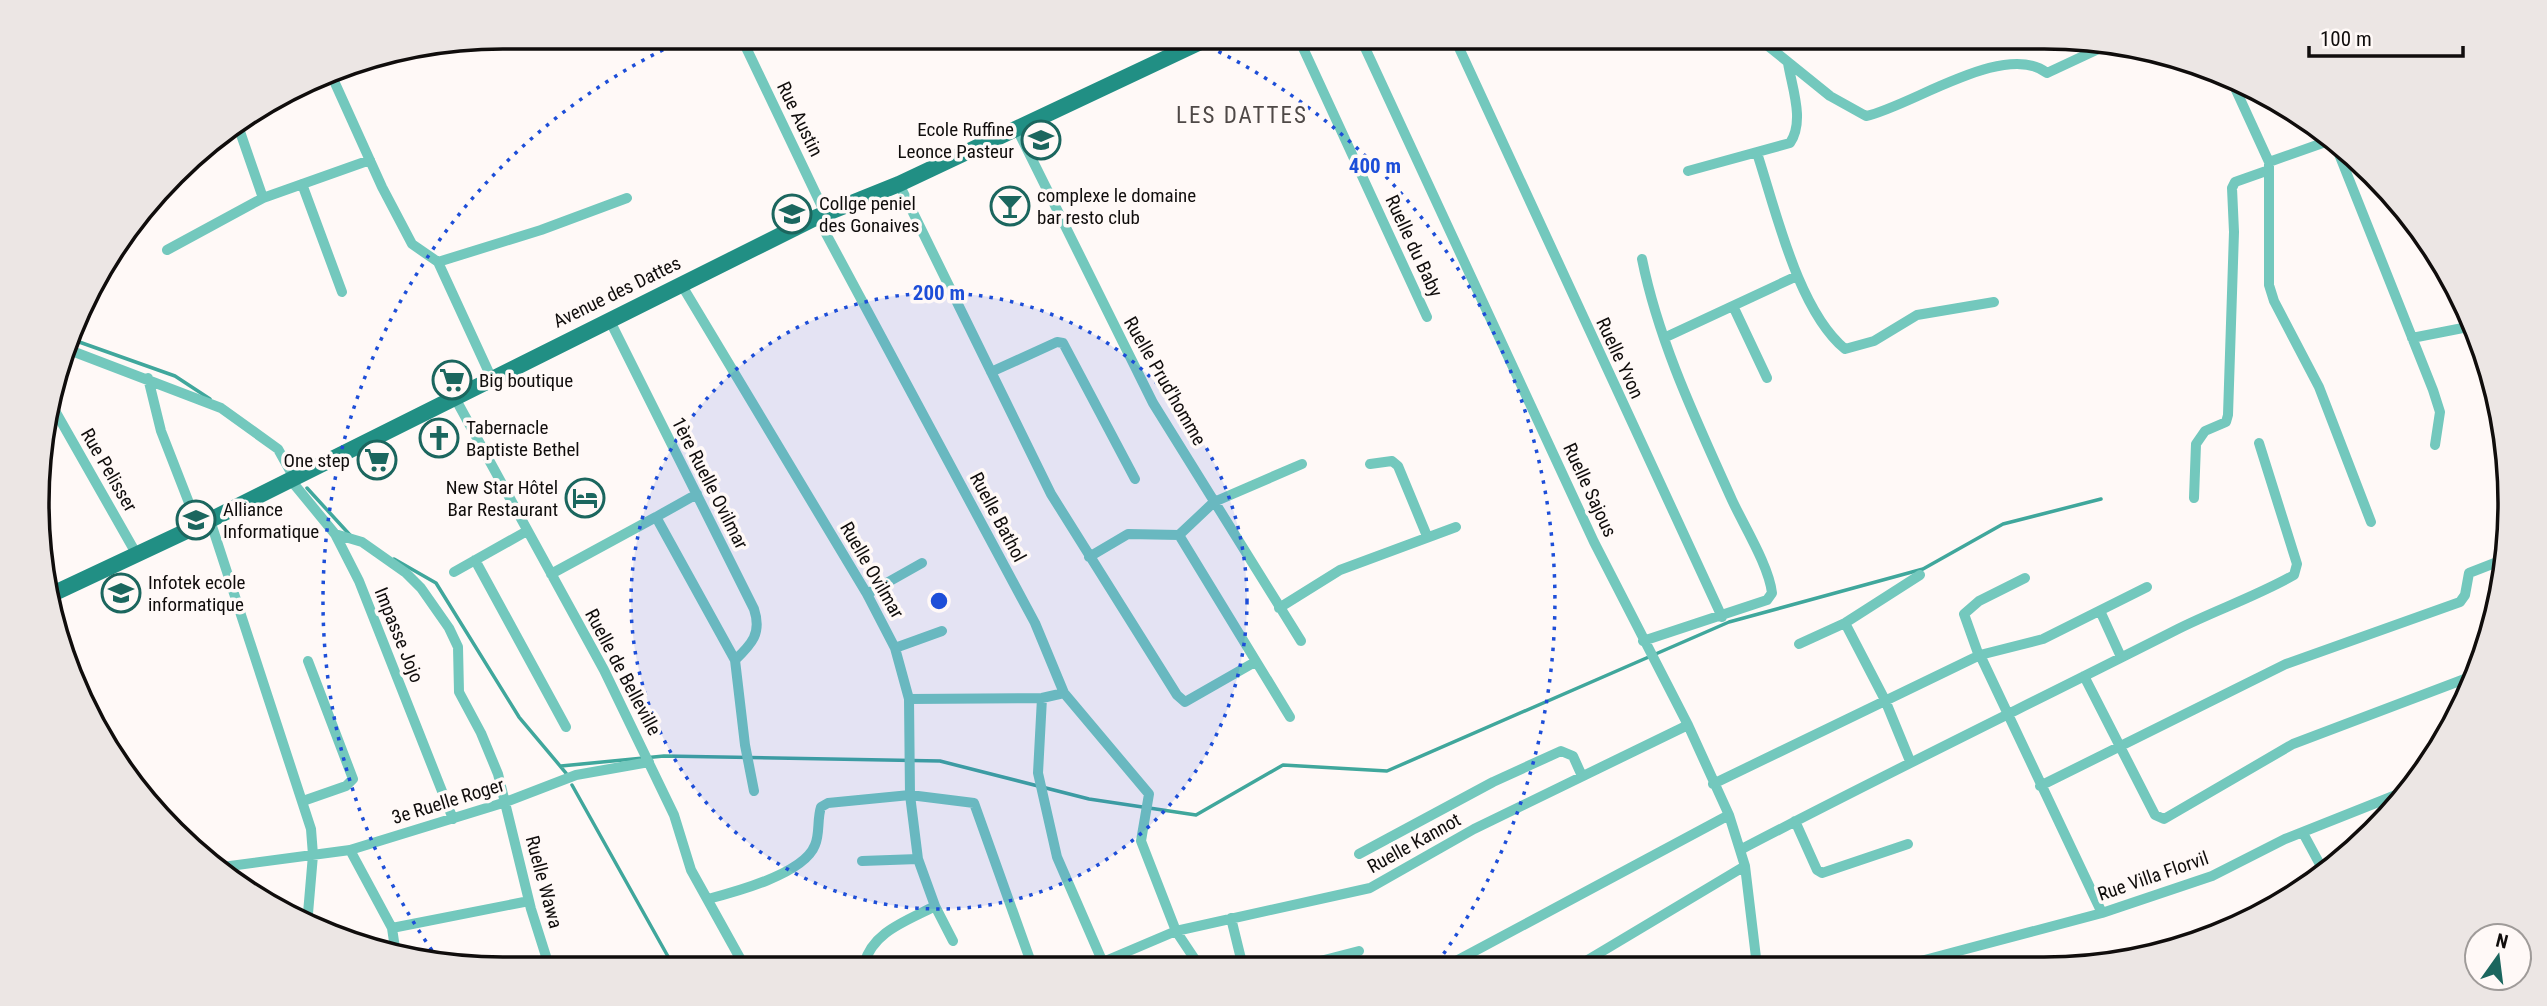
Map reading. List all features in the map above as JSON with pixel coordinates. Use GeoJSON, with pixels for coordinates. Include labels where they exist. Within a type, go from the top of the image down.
{"type":"FeatureCollection","features":[{"type":"Feature","properties":{"kind":"main road","name":"Avenue des Dattes"},"geometry":{"type":"LineString","coordinates":[[58,592],[204,523],[291,477],[455,398],[491,377],[821,216],[899,184],[1180,49]]}},
{"type":"Feature","properties":{"kind":"street","name":"Rue Austin"},"geometry":{"type":"LineString","coordinates":[[746,49],[821,216]]}},
{"type":"Feature","properties":{"kind":"street","name":"Ruelle du Baby"},"geometry":{"type":"LineString","coordinates":[[1304,49],[1427,317]]}},
{"type":"Feature","properties":{"kind":"street","name":"Ruelle Sajous"},"geometry":{"type":"LineString","coordinates":[[1366,49],[1643,640],[1688,725],[1729,815],[1745,866],[1756,957]]}},
{"type":"Feature","properties":{"kind":"street","name":"Ruelle Yvon"},"geometry":{"type":"LineString","coordinates":[[1460,49],[1722,617]]}},
{"type":"Feature","properties":{"kind":"street"},"geometry":{"type":"LineString","coordinates":[[1771,49],[1830,96],[1866,116],[1990,68],[2031,65],[2047,73],[2092,52]]}},
{"type":"Feature","properties":{"kind":"street"},"geometry":{"type":"LineString","coordinates":[[1688,171],[1790,143],[1797,133],[1788,63]]}},
{"type":"Feature","properties":{"kind":"street"},"geometry":{"type":"LineString","coordinates":[[334,82],[412,244],[438,262],[491,377]]}},
{"type":"Feature","properties":{"kind":"street"},"geometry":{"type":"LineString","coordinates":[[2237,92],[2269,166],[2268,267],[2274,301],[2319,387],[2371,523]]}},
{"type":"Feature","properties":{"kind":"street","name":"Ruelle Prud'homme"},"geometry":{"type":"LineString","coordinates":[[1017,128],[1153,403],[1301,641]]}},
{"type":"Feature","properties":{"kind":"street"},"geometry":{"type":"LineString","coordinates":[[238,135],[263,198]]}},
{"type":"Feature","properties":{"kind":"street"},"geometry":{"type":"LineString","coordinates":[[2194,498],[2196,444],[2205,431],[2225,422],[2228,415],[2234,232],[2232,188],[2235,182],[2321,144]]}},
{"type":"Feature","properties":{"kind":"street"},"geometry":{"type":"LineString","coordinates":[[1757,152],[1797,276],[1831,337],[1845,349],[1874,341],[1917,315],[1993,302]]}},
{"type":"Feature","properties":{"kind":"street"},"geometry":{"type":"LineString","coordinates":[[167,250],[263,198],[370,160]]}},
{"type":"Feature","properties":{"kind":"street"},"geometry":{"type":"LineString","coordinates":[[2343,162],[2440,412],[2435,445]]}},
{"type":"Feature","properties":{"kind":"street"},"geometry":{"type":"LineString","coordinates":[[302,184],[342,292]]}},
{"type":"Feature","properties":{"kind":"street"},"geometry":{"type":"LineString","coordinates":[[899,184],[1051,494],[1177,695],[1185,702],[1255,662]]}},
{"type":"Feature","properties":{"kind":"street"},"geometry":{"type":"LineString","coordinates":[[438,262],[541,230],[626,198]]}},
{"type":"Feature","properties":{"kind":"street","name":"Ruelle Bathol"},"geometry":{"type":"LineString","coordinates":[[821,216],[1035,623],[1064,693],[1149,794],[1141,841],[1176,931],[1193,957]]}},
{"type":"Feature","properties":{"kind":"street"},"geometry":{"type":"LineString","coordinates":[[1642,259],[1651,304],[1666,337],[1681,385],[1772,593],[1768,600],[1722,617],[1643,640]]}},
{"type":"Feature","properties":{"kind":"street"},"geometry":{"type":"LineString","coordinates":[[1666,337],[1797,276]]}},
{"type":"Feature","properties":{"kind":"street","name":"Ruelle Ovilmar"},"geometry":{"type":"LineString","coordinates":[[681,284],[867,594],[895,648],[909,699],[910,796],[918,859],[935,905],[954,941]]}},
{"type":"Feature","properties":{"kind":"street"},"geometry":{"type":"LineString","coordinates":[[1733,306],[1767,378]]}},
{"type":"Feature","properties":{"kind":"street","name":"1ère Ruelle Ovilmar"},"geometry":{"type":"LineString","coordinates":[[609,319],[757,619],[756,637],[735,660]]}},
{"type":"Feature","properties":{"kind":"street"},"geometry":{"type":"LineString","coordinates":[[2412,338],[2463,328]]}},
{"type":"Feature","properties":{"kind":"street"},"geometry":{"type":"LineString","coordinates":[[991,372],[1057,342],[1063,343],[1135,479]]}},
{"type":"Feature","properties":{"kind":"street","name":"Impasse Jojo"},"geometry":{"type":"LineString","coordinates":[[75,352],[221,408],[278,449],[291,477],[335,534],[359,581],[453,819]]}},
{"type":"Feature","properties":{"kind":"street"},"geometry":{"type":"LineString","coordinates":[[148,378],[161,431],[204,523],[303,801],[311,829],[313,855],[308,913]]}},
{"type":"Feature","properties":{"kind":"street","name":"Ruelle de Belleville"},"geometry":{"type":"LineString","coordinates":[[455,398],[648,758],[674,815],[691,870],[739,957]]}},
{"type":"Feature","properties":{"kind":"street","name":"Rue Pelisser"},"geometry":{"type":"LineString","coordinates":[[58,416],[137,555]]}},
{"type":"Feature","properties":{"kind":"street"},"geometry":{"type":"LineString","coordinates":[[1740,850],[1910,761],[2007,716],[2296,572],[2298,565],[2259,443]]}},
{"type":"Feature","properties":{"kind":"street"},"geometry":{"type":"LineString","coordinates":[[1370,464],[1392,461],[1398,466],[1427,536]]}},
{"type":"Feature","properties":{"kind":"street"},"geometry":{"type":"LineString","coordinates":[[1089,556],[1128,534],[1180,535],[1214,502],[1302,464]]}},
{"type":"Feature","properties":{"kind":"street"},"geometry":{"type":"LineString","coordinates":[[551,574],[696,494]]}},
{"type":"Feature","properties":{"kind":"street"},"geometry":{"type":"LineString","coordinates":[[656,517],[735,660],[745,745],[754,791]]}},
{"type":"Feature","properties":{"kind":"street"},"geometry":{"type":"LineString","coordinates":[[1279,608],[1340,569],[1456,527]]}},
{"type":"Feature","properties":{"kind":"street"},"geometry":{"type":"LineString","coordinates":[[454,572],[527,531]]}},
{"type":"Feature","properties":{"kind":"street","name":"Ruelle Wawa"},"geometry":{"type":"LineString","coordinates":[[335,534],[362,542],[406,573],[421,588],[449,628],[458,647],[459,692],[481,733],[506,802],[529,901],[546,957]]}},
{"type":"Feature","properties":{"kind":"street"},"geometry":{"type":"LineString","coordinates":[[1180,535],[1290,717]]}},
{"type":"Feature","properties":{"kind":"street"},"geometry":{"type":"LineString","coordinates":[[475,560],[566,727]]}},
{"type":"Feature","properties":{"kind":"street"},"geometry":{"type":"LineString","coordinates":[[867,594],[922,562]]}},
{"type":"Feature","properties":{"kind":"street"},"geometry":{"type":"LineString","coordinates":[[2040,786],[2286,664],[2460,602],[2465,595],[2469,573],[2494,563]]}},
{"type":"Feature","properties":{"kind":"street"},"geometry":{"type":"LineString","coordinates":[[1799,643],[1844,623],[1920,575]]}},
{"type":"Feature","properties":{"kind":"street"},"geometry":{"type":"LineString","coordinates":[[2025,578],[1979,601],[1964,614],[2007,716],[2102,913]]}},
{"type":"Feature","properties":{"kind":"street"},"geometry":{"type":"LineString","coordinates":[[1713,784],[1980,655],[2043,639],[2101,613],[2147,587]]}},
{"type":"Feature","properties":{"kind":"street"},"geometry":{"type":"LineString","coordinates":[[2101,613],[2122,657]]}},
{"type":"Feature","properties":{"kind":"street"},"geometry":{"type":"LineString","coordinates":[[1844,623],[1885,700],[1910,761]]}},
{"type":"Feature","properties":{"kind":"street"},"geometry":{"type":"LineString","coordinates":[[895,648],[942,631]]}},
{"type":"Feature","properties":{"kind":"street"},"geometry":{"type":"LineString","coordinates":[[303,801],[346,786],[353,779],[308,661]]}},
{"type":"Feature","properties":{"kind":"street"},"geometry":{"type":"LineString","coordinates":[[2084,676],[2155,816],[2165,819],[2293,744],[2462,680]]}},
{"type":"Feature","properties":{"kind":"street"},"geometry":{"type":"LineString","coordinates":[[909,699],[1042,698],[1064,693]]}},
{"type":"Feature","properties":{"kind":"street"},"geometry":{"type":"LineString","coordinates":[[1042,698],[1038,773],[1057,857],[1101,957]]}},
{"type":"Feature","properties":{"kind":"street","name":"Ruelle Kannot"},"geometry":{"type":"LineString","coordinates":[[1121,957],[1176,931],[1370,888],[1474,829],[1688,725]]}},
{"type":"Feature","properties":{"kind":"street"},"geometry":{"type":"LineString","coordinates":[[1359,854],[1493,782],[1561,751],[1573,756],[1583,776]]}},
{"type":"Feature","properties":{"kind":"street","name":"3e Ruelle Roger"},"geometry":{"type":"LineString","coordinates":[[232,867],[350,850],[506,802],[576,775],[648,758]]}},
{"type":"Feature","properties":{"kind":"street"},"geometry":{"type":"LineString","coordinates":[[708,899],[776,877],[809,854],[816,845],[821,807],[828,803],[910,796],[977,805],[1029,957]]}},
{"type":"Feature","properties":{"kind":"street","name":"Rue Villa Florvil"},"geometry":{"type":"LineString","coordinates":[[1936,957],[2102,913],[2212,876],[2303,833],[2388,798]]}},
{"type":"Feature","properties":{"kind":"street"},"geometry":{"type":"LineString","coordinates":[[1464,957],[1729,815]]}},
{"type":"Feature","properties":{"kind":"street"},"geometry":{"type":"LineString","coordinates":[[1795,821],[1817,870],[1822,873],[1908,844]]}},
{"type":"Feature","properties":{"kind":"street"},"geometry":{"type":"LineString","coordinates":[[2303,833],[2319,863]]}},
{"type":"Feature","properties":{"kind":"street"},"geometry":{"type":"LineString","coordinates":[[350,850],[392,928],[394,944]]}},
{"type":"Feature","properties":{"kind":"street"},"geometry":{"type":"LineString","coordinates":[[862,861],[918,859]]}},
{"type":"Feature","properties":{"kind":"street"},"geometry":{"type":"LineString","coordinates":[[1593,957],[1745,866]]}},
{"type":"Feature","properties":{"kind":"street"},"geometry":{"type":"LineString","coordinates":[[392,928],[529,901]]}},
{"type":"Feature","properties":{"kind":"street"},"geometry":{"type":"LineString","coordinates":[[866,957],[872,944],[880,936],[935,905]]}},
{"type":"Feature","properties":{"kind":"street"},"geometry":{"type":"LineString","coordinates":[[1231,918],[1241,957]]}},
{"type":"Feature","properties":{"kind":"street"},"geometry":{"type":"LineString","coordinates":[[1336,957],[1359,951]]}},
{"type":"Feature","properties":{"kind":"waterway"},"geometry":{"type":"LineString","coordinates":[[79,342],[175,376],[210,399]]}},
{"type":"Feature","properties":{"kind":"waterway"},"geometry":{"type":"LineString","coordinates":[[307,488],[350,535]]}},
{"type":"Feature","properties":{"kind":"waterway"},"geometry":{"type":"LineString","coordinates":[[561,766],[664,756],[940,761],[1089,799],[1196,815],[1283,765],[1387,771],[1729,622],[1923,569],[2003,524],[2101,499]]}},
{"type":"Feature","properties":{"kind":"waterway"},"geometry":{"type":"LineString","coordinates":[[394,559],[436,583],[519,717],[566,773]]}},
{"type":"Feature","properties":{"kind":"waterway"},"geometry":{"type":"LineString","coordinates":[[572,785],[668,957]]}},
{"type":"Feature","properties":{"kind":"place","name":"Ecole Ruffine Leonce Pasteur"},"geometry":{"type":"Point","coordinates":[1041,140]}},
{"type":"Feature","properties":{"kind":"place","name":"complexe le domaine bar resto club"},"geometry":{"type":"Point","coordinates":[1010,206]}},
{"type":"Feature","properties":{"kind":"place","name":"Collge peniel des Gonaives"},"geometry":{"type":"Point","coordinates":[792,214]}},
{"type":"Feature","properties":{"kind":"place","name":"Big boutique"},"geometry":{"type":"Point","coordinates":[452,380]}},
{"type":"Feature","properties":{"kind":"place","name":"Tabernacle Baptiste Bethel"},"geometry":{"type":"Point","coordinates":[439,438]}},
{"type":"Feature","properties":{"kind":"place","name":"One step"},"geometry":{"type":"Point","coordinates":[377,460]}},
{"type":"Feature","properties":{"kind":"place","name":"New Star Hôtel Bar Restaurant"},"geometry":{"type":"Point","coordinates":[585,498]}},
{"type":"Feature","properties":{"kind":"place","name":"Alliance Informatique"},"geometry":{"type":"Point","coordinates":[196,520]}},
{"type":"Feature","properties":{"kind":"place","name":"Infotek ecole informatique"},"geometry":{"type":"Point","coordinates":[121,593]}},
{"type":"Feature","properties":{"kind":"district","name":"LES DATTES"},"geometry":{"type":"Point","coordinates":[1242,115]}}]}
